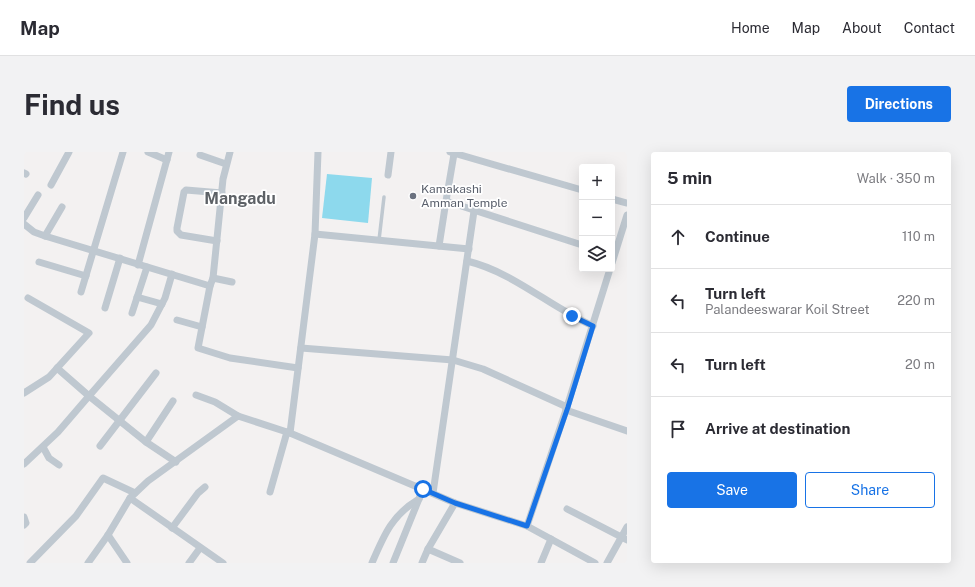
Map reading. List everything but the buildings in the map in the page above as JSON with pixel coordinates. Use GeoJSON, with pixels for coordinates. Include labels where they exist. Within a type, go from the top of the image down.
{"type":"FeatureCollection","features":[{"type":"Feature","properties":{"kind":"street"},"geometry":{"type":"LineString","coordinates":[[51,185],[69,152]]}},
{"type":"Feature","properties":{"kind":"street"},"geometry":{"type":"LineString","coordinates":[[81,292],[123,152]]}},
{"type":"Feature","properties":{"kind":"street"},"geometry":{"type":"LineString","coordinates":[[148,152],[167,160]]}},
{"type":"Feature","properties":{"kind":"street"},"geometry":{"type":"LineString","coordinates":[[138,265],[169,152]]}},
{"type":"Feature","properties":{"kind":"street"},"geometry":{"type":"LineString","coordinates":[[230,152],[226,164],[222,193],[213,278],[210,286],[198,348],[230,358],[298,368]]}},
{"type":"Feature","properties":{"kind":"street"},"geometry":{"type":"LineString","coordinates":[[270,492],[289,432],[315,234],[318,152]]}},
{"type":"Feature","properties":{"kind":"street"},"geometry":{"type":"LineString","coordinates":[[388,175],[391,152]]}},
{"type":"Feature","properties":{"kind":"street"},"geometry":{"type":"LineString","coordinates":[[439,246],[452,153],[579,189]]}},
{"type":"Feature","properties":{"kind":"street"},"geometry":{"type":"LineString","coordinates":[[200,156],[226,164]]}},
{"type":"Feature","properties":{"kind":"street"},"geometry":{"type":"LineString","coordinates":[[217,241],[181,235],[177,231],[177,228],[184,192],[186,190],[222,193]]}},
{"type":"Feature","properties":{"kind":"street"},"geometry":{"type":"LineString","coordinates":[[24,218],[38,195]]}},
{"type":"Feature","properties":{"kind":"street"},"geometry":{"type":"LineString","coordinates":[[615,200],[627,203]]}},
{"type":"Feature","properties":{"kind":"street"},"geometry":{"type":"LineString","coordinates":[[446,201],[579,244]]}},
{"type":"Feature","properties":{"kind":"street"},"geometry":{"type":"LineString","coordinates":[[45,236],[62,207]]}},
{"type":"Feature","properties":{"kind":"street"},"geometry":{"type":"LineString","coordinates":[[433,493],[474,211]]}},
{"type":"Feature","properties":{"kind":"street"},"geometry":{"type":"LineString","coordinates":[[615,249],[627,215]]}},
{"type":"Feature","properties":{"kind":"street"},"geometry":{"type":"LineString","coordinates":[[24,224],[34,232],[45,236],[210,286]]}},
{"type":"Feature","properties":{"kind":"street"},"geometry":{"type":"LineString","coordinates":[[315,234],[469,249]]}},
{"type":"Feature","properties":{"kind":"street"},"geometry":{"type":"LineString","coordinates":[[105,308],[120,258]]}},
{"type":"Feature","properties":{"kind":"street"},"geometry":{"type":"LineString","coordinates":[[467,261],[487,266],[572,316],[593,326]]}},
{"type":"Feature","properties":{"kind":"street"},"geometry":{"type":"LineString","coordinates":[[39,262],[86,276]]}},
{"type":"Feature","properties":{"kind":"street"},"geometry":{"type":"LineString","coordinates":[[132,313],[147,268]]}},
{"type":"Feature","properties":{"kind":"street"},"geometry":{"type":"LineString","coordinates":[[527,526],[567,409],[609,272]]}},
{"type":"Feature","properties":{"kind":"street"},"geometry":{"type":"LineString","coordinates":[[24,464],[43,447],[151,325],[162,304],[172,274]]}},
{"type":"Feature","properties":{"kind":"street"},"geometry":{"type":"LineString","coordinates":[[213,278],[232,282]]}},
{"type":"Feature","properties":{"kind":"street"},"geometry":{"type":"LineString","coordinates":[[137,297],[162,304]]}},
{"type":"Feature","properties":{"kind":"street"},"geometry":{"type":"LineString","coordinates":[[24,393],[49,376],[89,333],[28,298]]}},
{"type":"Feature","properties":{"kind":"street"},"geometry":{"type":"LineString","coordinates":[[177,320],[202,327]]}},
{"type":"Feature","properties":{"kind":"street"},"geometry":{"type":"LineString","coordinates":[[300,348],[452,360],[483,369],[567,409],[627,431]]}},
{"type":"Feature","properties":{"kind":"street"},"geometry":{"type":"LineString","coordinates":[[57,368],[146,442],[176,462]]}},
{"type":"Feature","properties":{"kind":"street"},"geometry":{"type":"LineString","coordinates":[[100,446],[156,373]]}},
{"type":"Feature","properties":{"kind":"street"},"geometry":{"type":"LineString","coordinates":[[196,395],[215,402],[238,416],[289,432],[455,503],[527,526],[595,563]]}},
{"type":"Feature","properties":{"kind":"street"},"geometry":{"type":"LineString","coordinates":[[146,442],[173,401]]}},
{"type":"Feature","properties":{"kind":"street"},"geometry":{"type":"LineString","coordinates":[[88,563],[108,535],[133,495],[148,481],[238,416]]}},
{"type":"Feature","properties":{"kind":"street"},"geometry":{"type":"LineString","coordinates":[[43,447],[49,458],[58,465]]}},
{"type":"Feature","properties":{"kind":"street"},"geometry":{"type":"LineString","coordinates":[[30,563],[76,516],[103,478],[133,495],[172,528],[223,563]]}},
{"type":"Feature","properties":{"kind":"street"},"geometry":{"type":"LineString","coordinates":[[172,528],[198,493],[205,487]]}},
{"type":"Feature","properties":{"kind":"street"},"geometry":{"type":"LineString","coordinates":[[393,563],[423,489]]}},
{"type":"Feature","properties":{"kind":"street"},"geometry":{"type":"LineString","coordinates":[[372,563],[388,529],[395,519],[402,510],[419,499]]}},
{"type":"Feature","properties":{"kind":"street"},"geometry":{"type":"LineString","coordinates":[[422,563],[428,549],[455,503]]}},
{"type":"Feature","properties":{"kind":"street"},"geometry":{"type":"LineString","coordinates":[[567,509],[624,538]]}},
{"type":"Feature","properties":{"kind":"street"},"geometry":{"type":"LineString","coordinates":[[24,518],[26,523],[24,525]]}},
{"type":"Feature","properties":{"kind":"street"},"geometry":{"type":"LineString","coordinates":[[607,563],[624,538],[627,527]]}},
{"type":"Feature","properties":{"kind":"street"},"geometry":{"type":"LineString","coordinates":[[108,535],[127,563]]}},
{"type":"Feature","properties":{"kind":"street"},"geometry":{"type":"LineString","coordinates":[[541,563],[551,539]]}},
{"type":"Feature","properties":{"kind":"street"},"geometry":{"type":"LineString","coordinates":[[189,563],[200,548]]}},
{"type":"Feature","properties":{"kind":"street"},"geometry":{"type":"LineString","coordinates":[[428,549],[460,563]]}},
{"type":"Feature","properties":{"kind":"lane"},"geometry":{"type":"LineString","coordinates":[[379,240],[384,197]]}},
{"type":"Feature","properties":{"kind":"water"},"geometry":{"type":"Polygon","coordinates":[[[327,174],[372,178],[368,223],[322,218],[327,174]]]}},
{"type":"Feature","properties":{"kind":"place","name":"Kamakashi Amman Temple"},"geometry":{"type":"Point","coordinates":[413,196]}},
{"type":"Feature","properties":{"kind":"district","name":"Mangadu"},"geometry":{"type":"Point","coordinates":[240,198]}},
{"type":"Feature","properties":{"kind":"route"},"geometry":{"type":"LineString","coordinates":[[423,489],[455,503],[527,526],[568,407],[593,326],[572,316]]}}]}
